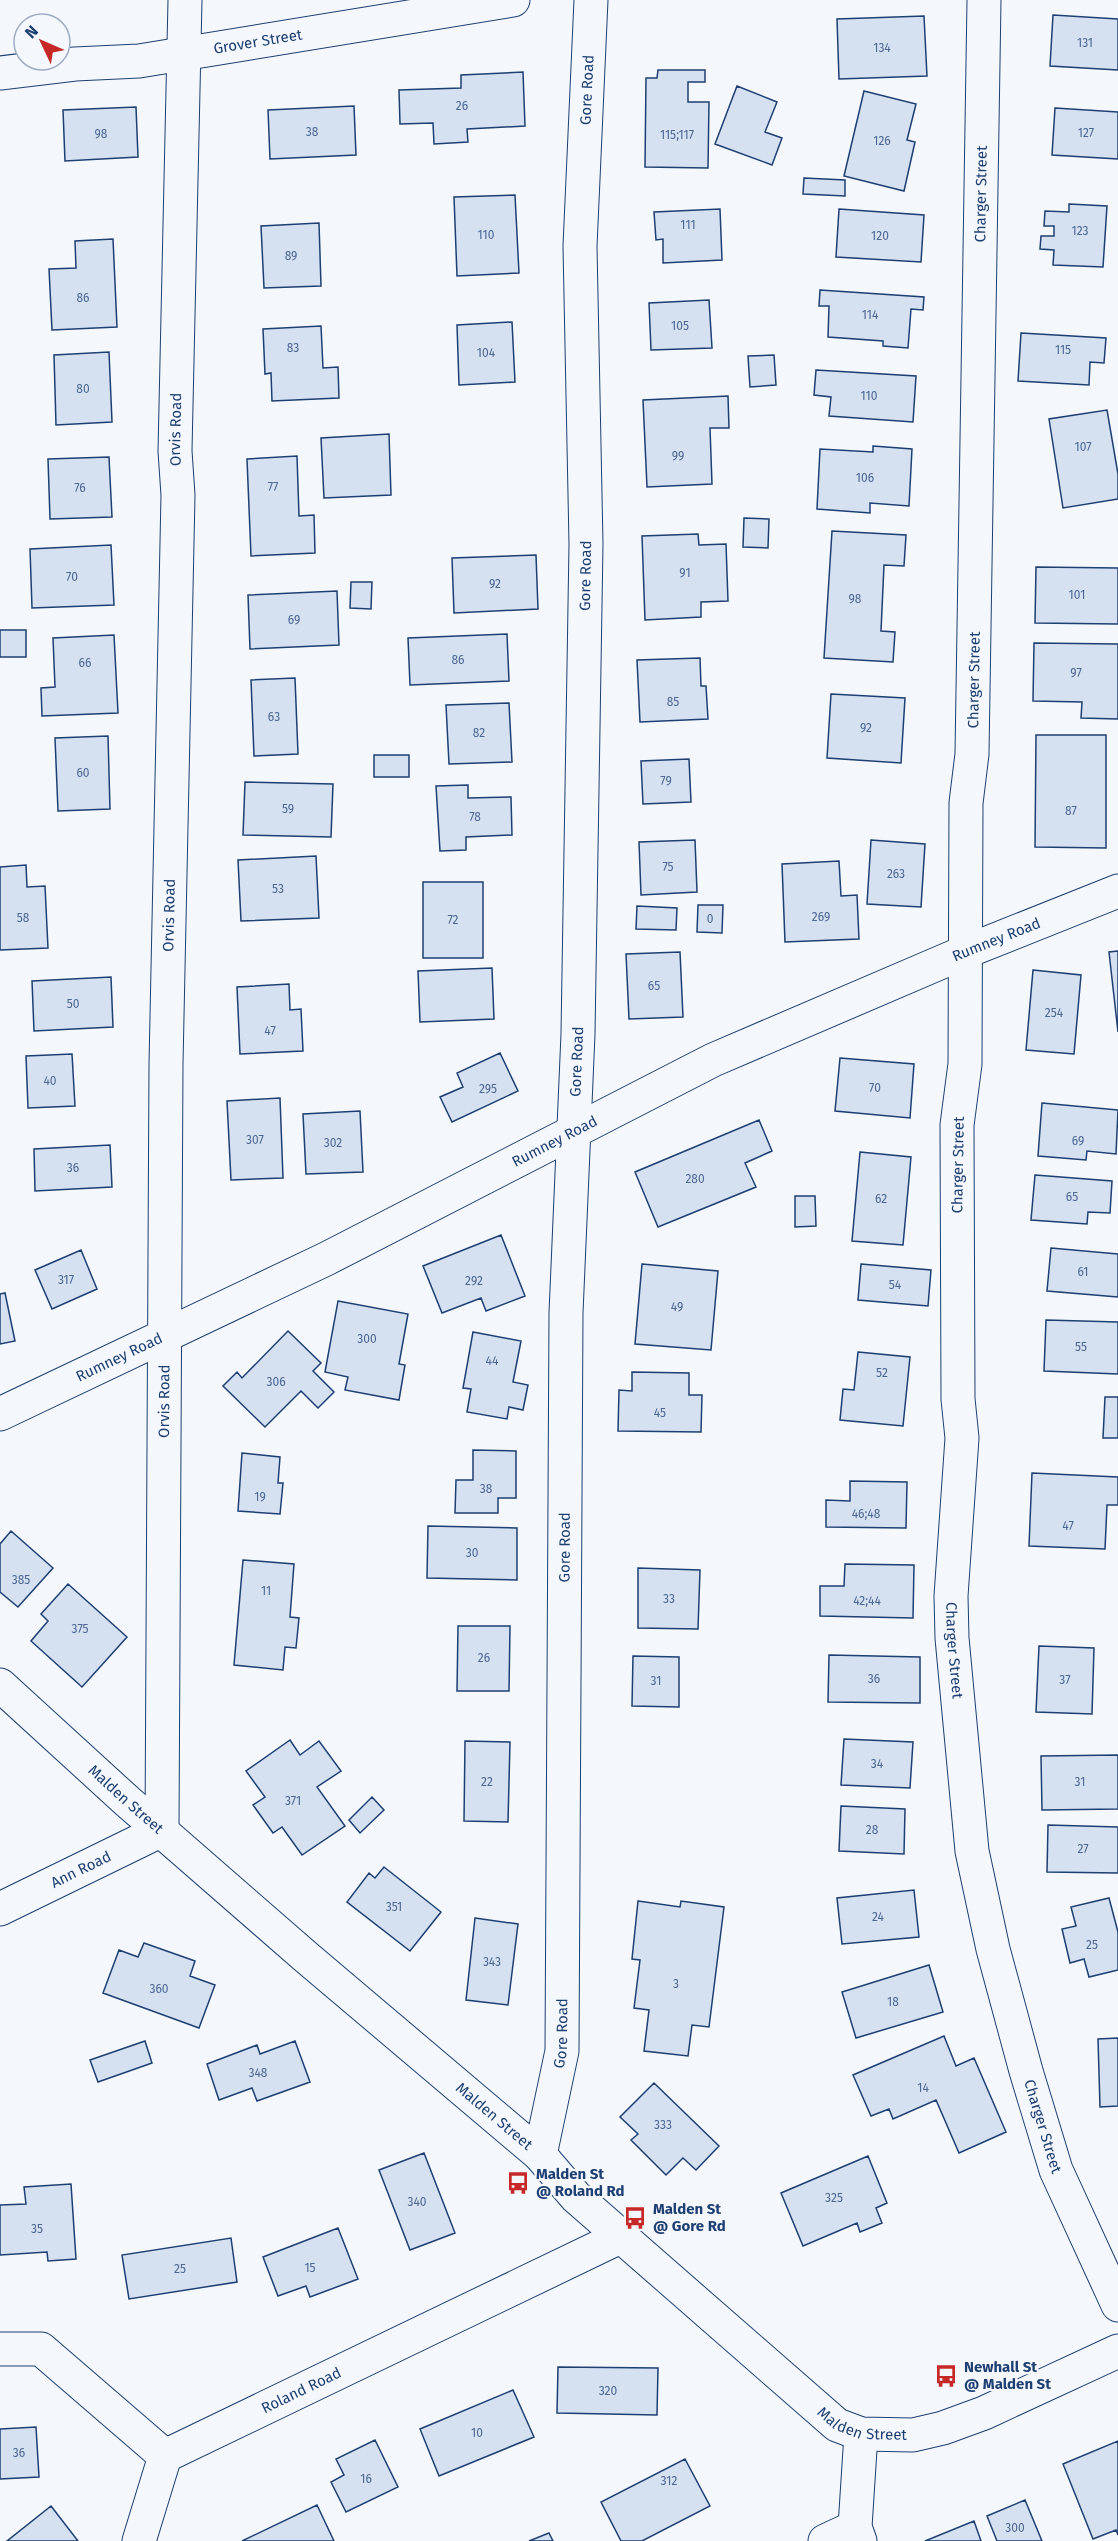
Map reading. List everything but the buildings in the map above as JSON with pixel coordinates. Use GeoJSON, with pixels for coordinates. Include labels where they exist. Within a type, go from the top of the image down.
{"type":"FeatureCollection","features":[{"type":"Feature","properties":{"kind":"street","name":"Orvis Road"},"geometry":{"type":"LineString","coordinates":[[162,1830],[166,1064],[178,495],[175,451],[185,0]]}},
{"type":"Feature","properties":{"kind":"street","name":"Grover Street"},"geometry":{"type":"LineString","coordinates":[[0,73],[75,64],[139,61],[513,0]]}},
{"type":"Feature","properties":{"kind":"street","name":"Gore Road"},"geometry":{"type":"LineString","coordinates":[[540,2155],[562,2050],[566,1323],[578,1034],[585,544],[580,246],[591,0]]}},
{"type":"Feature","properties":{"kind":"street","name":"Charger Street"},"geometry":{"type":"LineString","coordinates":[[984,0],[972,754],[966,802],[964,1064],[957,1125],[958,1399],[962,1438],[951,1596],[952,1638],[972,1851],[993,1949],[1056,2170],[1118,2305]]}},
{"type":"Feature","properties":{"kind":"street","name":"Rumney Road"},"geometry":{"type":"LineString","coordinates":[[0,1414],[362,1241],[713,1060],[965,952],[1118,891]]}},
{"type":"Feature","properties":{"kind":"street","name":"Malden Street"},"geometry":{"type":"LineString","coordinates":[[0,1685],[127,1801],[306,1957],[540,2155],[576,2197],[818,2411],[837,2425],[861,2434],[913,2435],[943,2428],[984,2413],[1118,2351]]}},
{"type":"Feature","properties":{"kind":"street","name":"Ann Road"},"geometry":{"type":"LineString","coordinates":[[0,1909],[162,1830]]}},
{"type":"Feature","properties":{"kind":"street","name":"Roland Road"},"geometry":{"type":"LineString","coordinates":[[165,2456],[620,2237]]}},
{"type":"Feature","properties":{"kind":"street"},"geometry":{"type":"LineString","coordinates":[[0,2349],[41,2349],[165,2456],[139,2541]]}},
{"type":"Feature","properties":{"kind":"street"},"geometry":{"type":"LineString","coordinates":[[825,2541],[858,2534],[861,2434]]}},
{"type":"Feature","properties":{"kind":"place","name":"Malden St @ Roland Rd"},"geometry":{"type":"Point","coordinates":[518,2183]}},
{"type":"Feature","properties":{"kind":"place","name":"Malden St @ Gore Rd"},"geometry":{"type":"Point","coordinates":[635,2218]}},
{"type":"Feature","properties":{"kind":"place","name":"Newhall St @ Malden St"},"geometry":{"type":"Point","coordinates":[946,2376]}}]}
